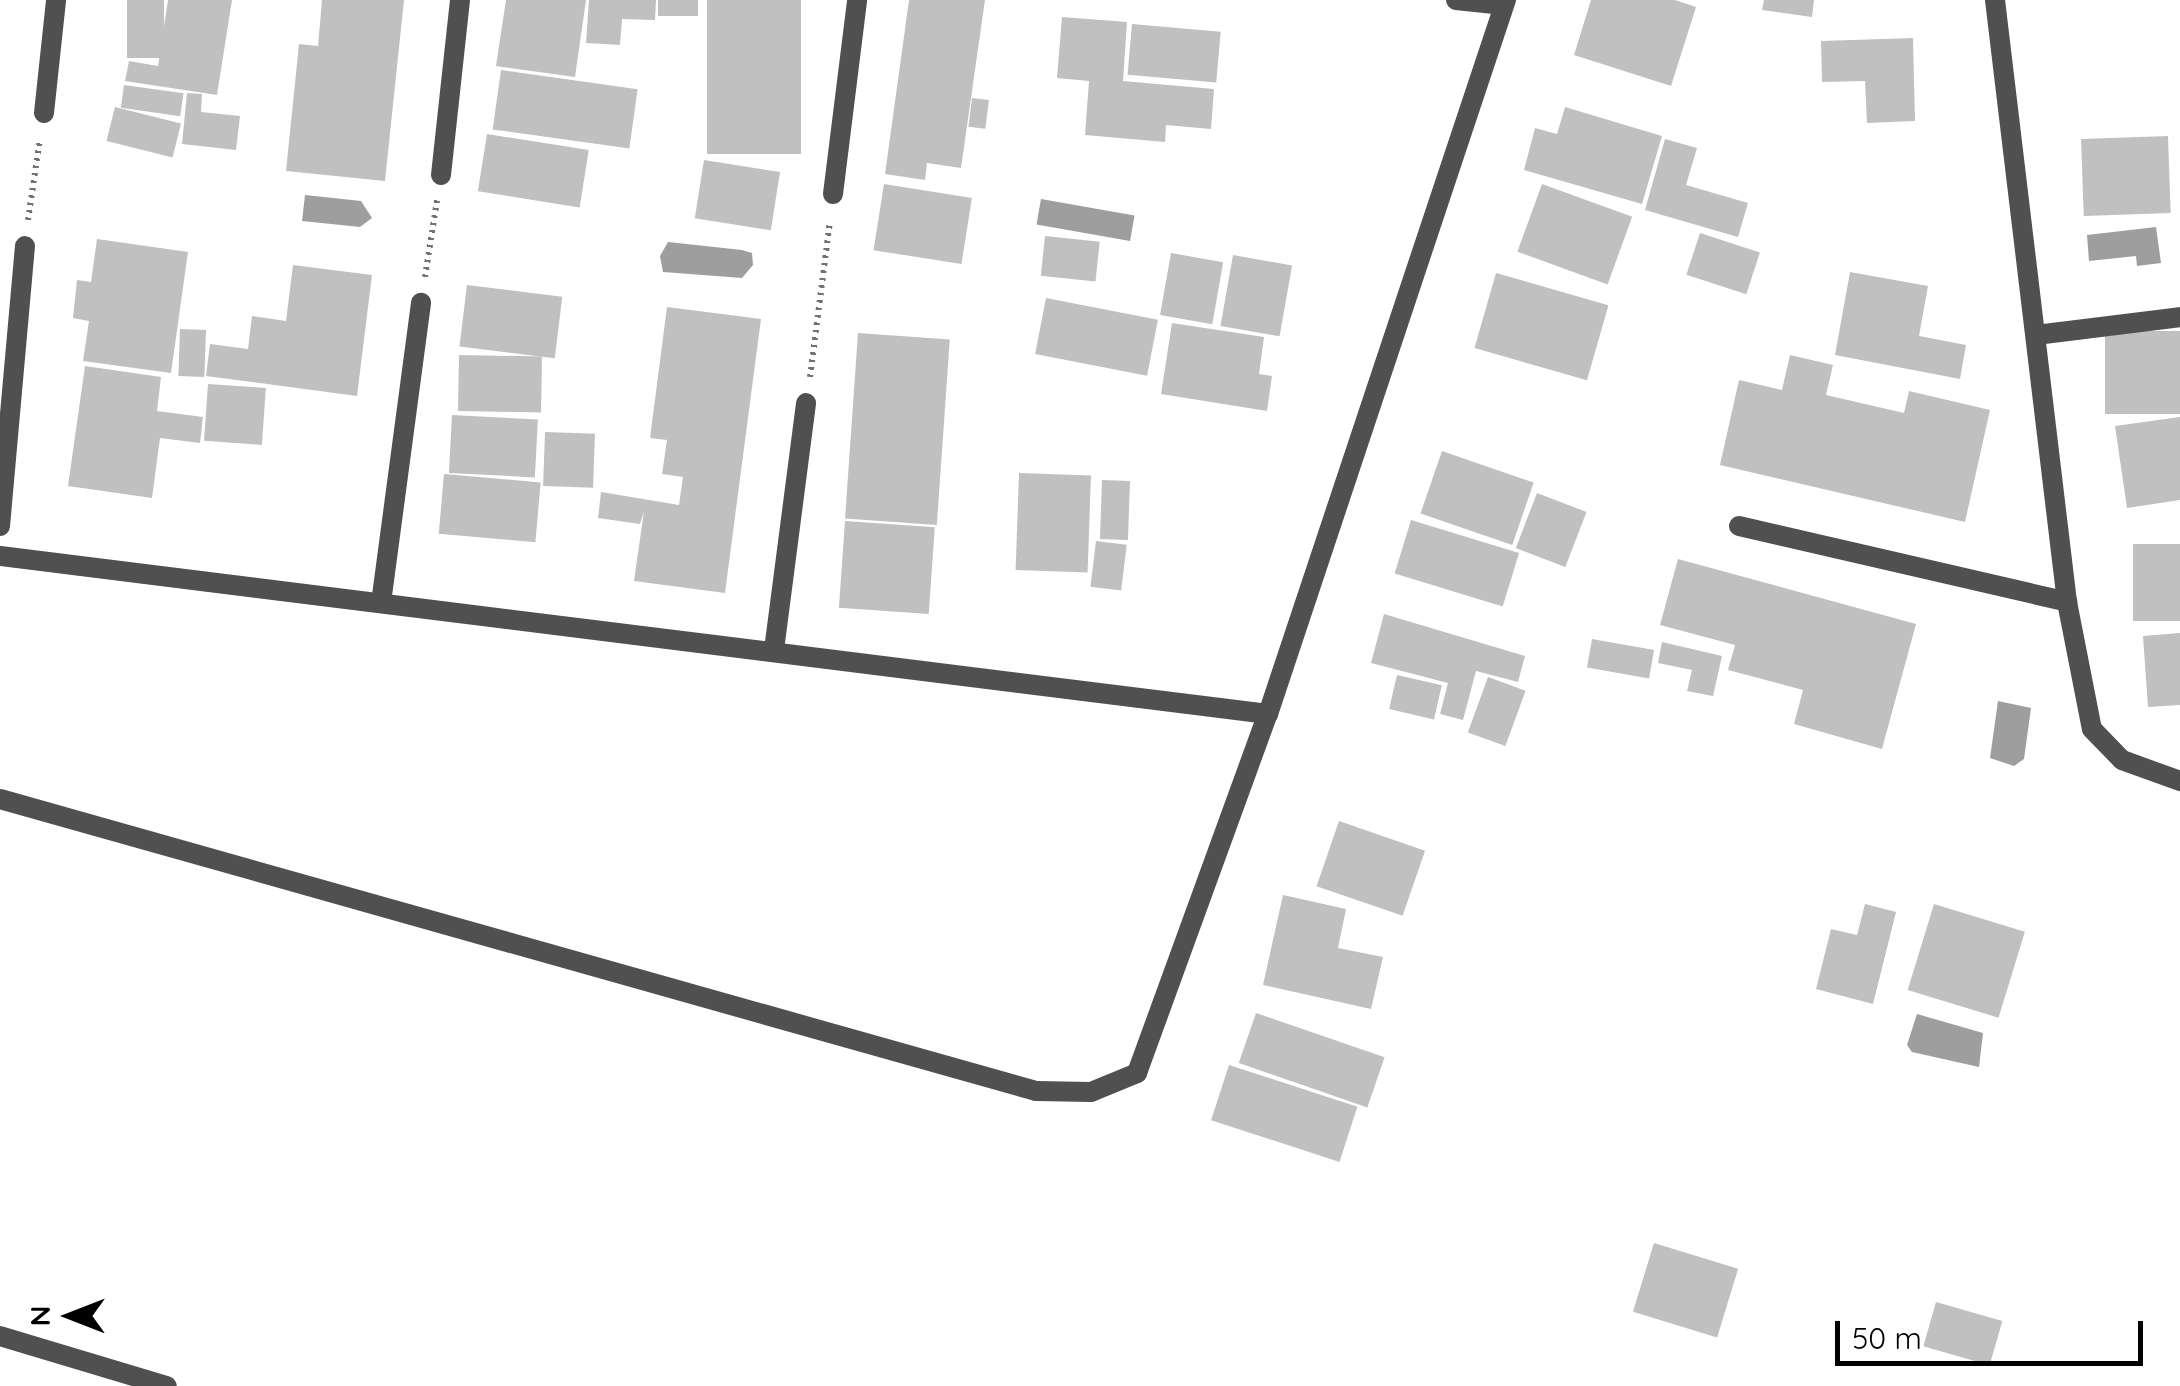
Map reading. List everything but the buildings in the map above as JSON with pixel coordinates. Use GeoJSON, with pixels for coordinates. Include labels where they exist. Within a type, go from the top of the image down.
{"type":"FeatureCollection","features":[{"type":"Feature","properties":{"kind":"street"},"geometry":{"type":"LineString","coordinates":[[44,114],[56,0]]}},
{"type":"Feature","properties":{"kind":"street"},"geometry":{"type":"LineString","coordinates":[[441,175],[460,0]]}},
{"type":"Feature","properties":{"kind":"street"},"geometry":{"type":"LineString","coordinates":[[833,194],[858,0]]}},
{"type":"Feature","properties":{"kind":"street"},"geometry":{"type":"LineString","coordinates":[[0,799],[1036,1091],[1090,1092],[1137,1072],[1268,714],[1505,3],[1456,0]]}},
{"type":"Feature","properties":{"kind":"street"},"geometry":{"type":"LineString","coordinates":[[1996,0],[2067,602],[2092,729],[2122,760],[2180,780]]}},
{"type":"Feature","properties":{"kind":"street"},"geometry":{"type":"LineString","coordinates":[[0,526],[25,246]]}},
{"type":"Feature","properties":{"kind":"street"},"geometry":{"type":"LineString","coordinates":[[381,602],[421,303]]}},
{"type":"Feature","properties":{"kind":"street"},"geometry":{"type":"LineString","coordinates":[[2036,336],[2180,316]]}},
{"type":"Feature","properties":{"kind":"street"},"geometry":{"type":"LineString","coordinates":[[774,650],[806,403]]}},
{"type":"Feature","properties":{"kind":"street"},"geometry":{"type":"LineString","coordinates":[[1739,526],[2067,602]]}},
{"type":"Feature","properties":{"kind":"street"},"geometry":{"type":"LineString","coordinates":[[0,556],[1268,714]]}},
{"type":"Feature","properties":{"kind":"street"},"geometry":{"type":"LineString","coordinates":[[0,1336],[167,1386]]}},
{"type":"Feature","properties":{"kind":"path"},"geometry":{"type":"LineString","coordinates":[[25,246],[44,114]]}},
{"type":"Feature","properties":{"kind":"path"},"geometry":{"type":"LineString","coordinates":[[421,303],[441,175]]}},
{"type":"Feature","properties":{"kind":"path"},"geometry":{"type":"LineString","coordinates":[[806,403],[833,194]]}},
{"type":"Feature","properties":{"kind":"shaded area"},"geometry":{"type":"Polygon","coordinates":[[[305,195],[361,201],[372,218],[360,227],[302,221],[305,195]]]}},
{"type":"Feature","properties":{"kind":"shaded area"},"geometry":{"type":"Polygon","coordinates":[[[1041,199],[1135,215],[1130,241],[1036,225],[1041,199]]]}},
{"type":"Feature","properties":{"kind":"shaded area"},"geometry":{"type":"Polygon","coordinates":[[[2156,227],[2161,263],[2137,266],[2136,256],[2089,261],[2087,235],[2156,227]]]}},
{"type":"Feature","properties":{"kind":"shaded area"},"geometry":{"type":"Polygon","coordinates":[[[668,242],[742,250],[752,253],[753,265],[742,278],[663,272],[660,256],[668,242]]]}},
{"type":"Feature","properties":{"kind":"shaded area"},"geometry":{"type":"Polygon","coordinates":[[[1998,701],[2031,708],[2024,759],[2014,766],[1990,758],[1998,701]]]}},
{"type":"Feature","properties":{"kind":"shaded area"},"geometry":{"type":"Polygon","coordinates":[[[1917,1014],[1983,1033],[1979,1067],[1912,1052],[1907,1045],[1917,1014]]]}}]}
